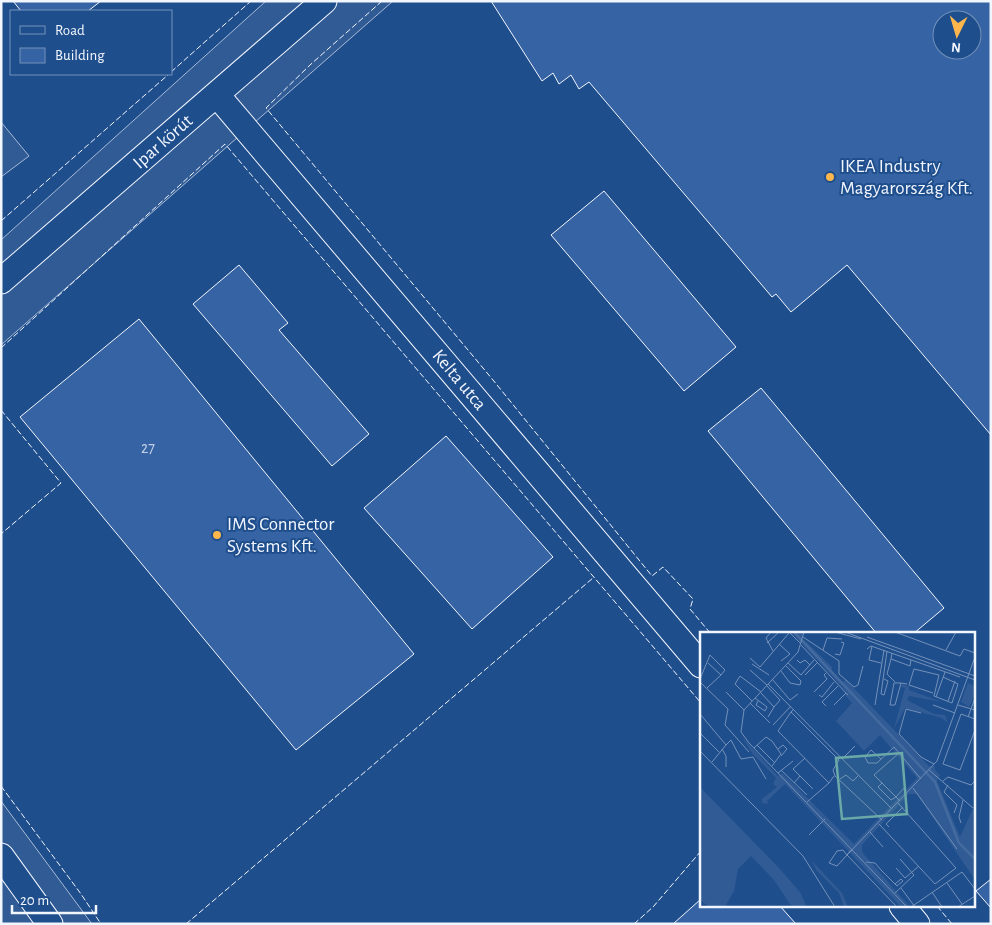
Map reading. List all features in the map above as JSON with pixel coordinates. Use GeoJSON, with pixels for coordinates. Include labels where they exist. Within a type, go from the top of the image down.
{"type":"FeatureCollection","features":[{"type":"Feature","properties":{"kind":"street","name":"Ipar körút"},"geometry":{"type":"LineString","coordinates":[[1,281],[324,1]]}},
{"type":"Feature","properties":{"kind":"street","name":"Kelta utca"},"geometry":{"type":"LineString","coordinates":[[217,95],[700,664]]}},
{"type":"Feature","properties":{"kind":"street"},"geometry":{"type":"LineString","coordinates":[[1,856],[50,924]]}},
{"type":"Feature","properties":{"kind":"street"},"geometry":{"type":"LineString","coordinates":[[904,908],[917,924]]}},
{"type":"Feature","properties":{"kind":"shaded area"},"geometry":{"type":"Polygon","coordinates":[[[266,1],[393,1],[1,345],[1,240],[266,1]]]}},
{"type":"Feature","properties":{"kind":"shaded area"},"geometry":{"type":"Polygon","coordinates":[[[1,122],[29,156],[1,177],[1,122]]]}},
{"type":"Feature","properties":{"kind":"shaded area"},"geometry":{"type":"Polygon","coordinates":[[[1,801],[92,924],[1,924],[1,801]]]}},
{"type":"Feature","properties":{"kind":"building"},"geometry":{"type":"Polygon","coordinates":[[[13,1],[101,1],[89,10],[20,10],[13,1]]]}},
{"type":"Feature","properties":{"kind":"building","name":"IKEA Industry Magyarország Kft."},"geometry":{"type":"Polygon","coordinates":[[[491,1],[991,1],[991,435],[847,265],[791,312],[776,294],[772,297],[589,82],[579,89],[571,75],[559,84],[553,73],[542,81],[491,1]]]}},
{"type":"Feature","properties":{"kind":"building"},"geometry":{"type":"Polygon","coordinates":[[[604,191],[736,347],[684,391],[551,235],[604,191]]]}},
{"type":"Feature","properties":{"kind":"building"},"geometry":{"type":"Polygon","coordinates":[[[239,265],[288,323],[279,330],[369,434],[332,466],[193,304],[239,265]]]}},
{"type":"Feature","properties":{"kind":"building","name":"IMS Connector Systems Kft."},"geometry":{"type":"Polygon","coordinates":[[[139,319],[414,654],[296,750],[20,417],[139,319]]]}},
{"type":"Feature","properties":{"kind":"building"},"geometry":{"type":"Polygon","coordinates":[[[761,388],[944,608],[915,632],[875,632],[708,431],[761,388]]]}},
{"type":"Feature","properties":{"kind":"building"},"geometry":{"type":"Polygon","coordinates":[[[446,436],[553,557],[472,629],[364,508],[446,436]]]}},
{"type":"Feature","properties":{"kind":"building"},"geometry":{"type":"Polygon","coordinates":[[[991,879],[991,908],[976,891],[991,879]]]}},
{"type":"Feature","properties":{"kind":"building"},"geometry":{"type":"Polygon","coordinates":[[[700,900],[700,908],[782,908],[796,924],[673,924],[700,900]]]}},
{"type":"Feature","properties":{"kind":"fence"},"geometry":{"type":"LineString","coordinates":[[172,71],[251,1]]}},
{"type":"Feature","properties":{"kind":"fence"},"geometry":{"type":"LineString","coordinates":[[382,1],[310,65],[266,108],[493,380],[652,576],[663,567],[693,599],[690,609],[709,632]]}},
{"type":"Feature","properties":{"kind":"fence"},"geometry":{"type":"LineString","coordinates":[[1,221],[168,75]]}},
{"type":"Feature","properties":{"kind":"fence"},"geometry":{"type":"LineString","coordinates":[[1,348],[225,144],[700,702]]}},
{"type":"Feature","properties":{"kind":"fence"},"geometry":{"type":"LineString","coordinates":[[1,410],[61,483],[1,534]]}},
{"type":"Feature","properties":{"kind":"fence"},"geometry":{"type":"LineString","coordinates":[[186,924],[593,578]]}},
{"type":"Feature","properties":{"kind":"fence"},"geometry":{"type":"LineString","coordinates":[[1,786],[101,924]]}},
{"type":"Feature","properties":{"kind":"fence"},"geometry":{"type":"LineString","coordinates":[[634,924],[653,907],[700,852]]}},
{"type":"Feature","properties":{"kind":"fence"},"geometry":{"type":"LineString","coordinates":[[939,908],[952,924]]}},
{"type":"Feature","properties":{"kind":"place","name":"IKEA Industry Magyarország Kft."},"geometry":{"type":"Point","coordinates":[830,177]}},
{"type":"Feature","properties":{"kind":"place","name":"IMS Connector Systems Kft."},"geometry":{"type":"Point","coordinates":[217,535]}}]}
